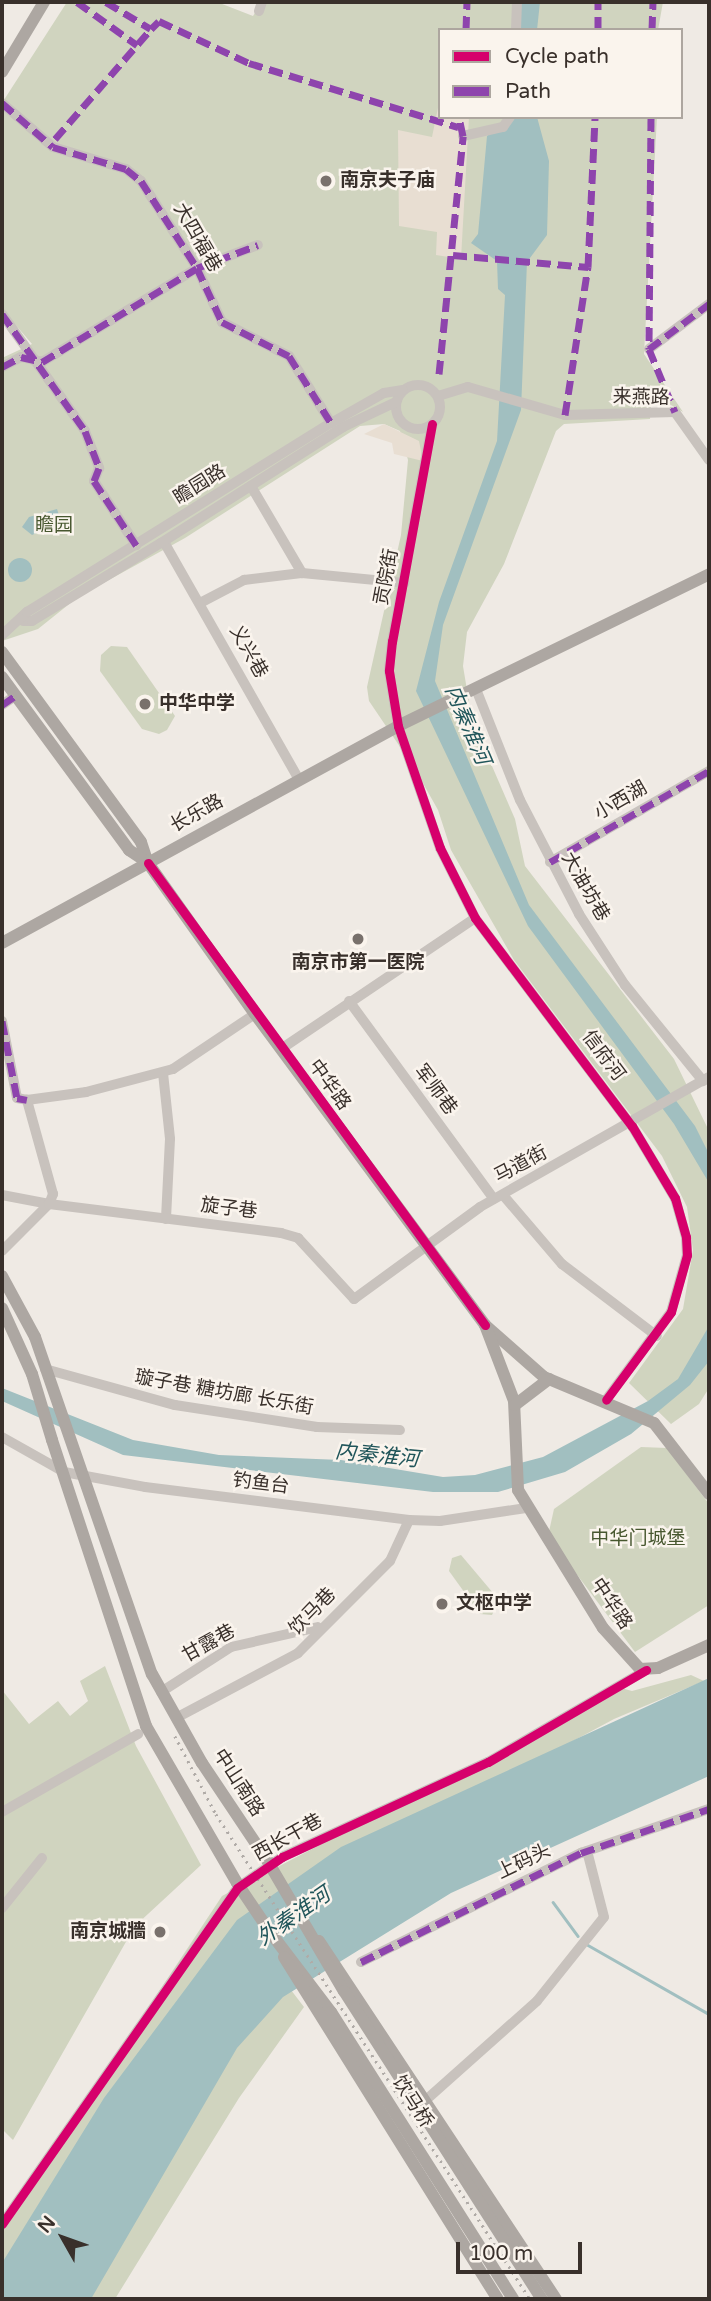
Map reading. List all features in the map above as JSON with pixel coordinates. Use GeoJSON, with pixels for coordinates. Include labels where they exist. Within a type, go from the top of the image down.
{"type":"FeatureCollection","features":[{"type":"Feature","properties":{"kind":"main road"},"geometry":{"type":"LineString","coordinates":[[2,72],[44,2]]}},
{"type":"Feature","properties":{"kind":"main road"},"geometry":{"type":"LineString","coordinates":[[473,690],[709,574]]}},
{"type":"Feature","properties":{"kind":"main road","name":"中华路"},"geometry":{"type":"LineString","coordinates":[[2,652],[141,842],[148,863],[255,1014],[485,1325],[550,1379],[608,1401],[654,1423],[709,1494]]}},
{"type":"Feature","properties":{"kind":"main road","name":"中华路"},"geometry":{"type":"LineString","coordinates":[[2,677],[129,850],[148,863]]}},
{"type":"Feature","properties":{"kind":"main road","name":"长乐路"},"geometry":{"type":"LineString","coordinates":[[2,943],[299,780],[401,730],[412,719],[473,690]]}},
{"type":"Feature","properties":{"kind":"main road"},"geometry":{"type":"LineString","coordinates":[[2,1276],[20,1304],[46,1369]]}},
{"type":"Feature","properties":{"kind":"main road"},"geometry":{"type":"LineString","coordinates":[[2,1308],[32,1374],[146,1726],[237,1883],[498,2299]]}},
{"type":"Feature","properties":{"kind":"main road","name":"中华路"},"geometry":{"type":"LineString","coordinates":[[485,1325],[515,1405],[518,1490],[526,1508],[628,1662],[646,1670]]}},
{"type":"Feature","properties":{"kind":"main road","name":"中山南路"},"geometry":{"type":"LineString","coordinates":[[46,1369],[161,1692],[319,1941],[344,1991],[542,2299]]}},
{"type":"Feature","properties":{"kind":"main road"},"geometry":{"type":"LineString","coordinates":[[515,1405],[550,1379]]}},
{"type":"Feature","properties":{"kind":"main road"},"geometry":{"type":"LineString","coordinates":[[646,1670],[709,1645]]}},
{"type":"Feature","properties":{"kind":"main road","name":"饮马桥"},"geometry":{"type":"LineString","coordinates":[[270,1932],[331,2012],[513,2299]]}},
{"type":"Feature","properties":{"kind":"main road"},"geometry":{"type":"LineString","coordinates":[[319,1941],[383,2031],[556,2299]]}},
{"type":"Feature","properties":{"kind":"street"},"geometry":{"type":"LineString","coordinates":[[516,28],[517,2]]}},
{"type":"Feature","properties":{"kind":"street","name":"大四福巷"},"geometry":{"type":"LineString","coordinates":[[2,103],[52,147],[132,173],[197,268],[222,322],[289,356],[331,423]]}},
{"type":"Feature","properties":{"kind":"street"},"geometry":{"type":"LineString","coordinates":[[463,136],[503,127],[509,119]]}},
{"type":"Feature","properties":{"kind":"street"},"geometry":{"type":"LineString","coordinates":[[2,367],[21,357],[38,362],[197,268],[258,245]]}},
{"type":"Feature","properties":{"kind":"street"},"geometry":{"type":"LineString","coordinates":[[649,349],[709,304]]}},
{"type":"Feature","properties":{"kind":"street"},"geometry":{"type":"LineString","coordinates":[[2,314],[85,431],[99,468],[94,481],[136,545]]}},
{"type":"Feature","properties":{"kind":"street"},"geometry":{"type":"LineString","coordinates":[[422,384],[438,396],[440,411],[432,424],[418,429],[404,424],[396,402],[403,390],[422,384]]}},
{"type":"Feature","properties":{"kind":"street","name":"来燕路"},"geometry":{"type":"LineString","coordinates":[[438,396],[454,388],[489,392],[565,415],[676,412],[709,460]]}},
{"type":"Feature","properties":{"kind":"street","name":"瞻园路"},"geometry":{"type":"LineString","coordinates":[[23,621],[32,621],[331,423],[384,393],[403,390]]}},
{"type":"Feature","properties":{"kind":"street","name":"瞻园路"},"geometry":{"type":"LineString","coordinates":[[2,635],[23,621],[27,612],[136,545],[164,536],[251,486],[343,427],[396,402]]}},
{"type":"Feature","properties":{"kind":"street","name":"贡院街"},"geometry":{"type":"LineString","coordinates":[[401,730],[389,671],[432,424]]}},
{"type":"Feature","properties":{"kind":"street"},"geometry":{"type":"LineString","coordinates":[[251,486],[302,573]]}},
{"type":"Feature","properties":{"kind":"street","name":"义兴巷"},"geometry":{"type":"LineString","coordinates":[[164,536],[299,780]]}},
{"type":"Feature","properties":{"kind":"street"},"geometry":{"type":"LineString","coordinates":[[201,603],[244,580],[302,573],[405,583]]}},
{"type":"Feature","properties":{"kind":"street","name":"大油坊巷"},"geometry":{"type":"LineString","coordinates":[[473,690],[550,862],[625,985],[706,1079]]}},
{"type":"Feature","properties":{"kind":"street"},"geometry":{"type":"LineString","coordinates":[[2,705],[15,696]]}},
{"type":"Feature","properties":{"kind":"street","name":"信府河"},"geometry":{"type":"LineString","coordinates":[[401,730],[440,848],[475,918],[635,1124],[675,1198],[686,1237],[684,1271],[657,1336],[608,1401]]}},
{"type":"Feature","properties":{"kind":"street","name":"小西湖"},"geometry":{"type":"LineString","coordinates":[[550,862],[709,771]]}},
{"type":"Feature","properties":{"kind":"street"},"geometry":{"type":"LineString","coordinates":[[281,1049],[475,918]]}},
{"type":"Feature","properties":{"kind":"street","name":"军师巷"},"geometry":{"type":"LineString","coordinates":[[349,1001],[499,1197],[562,1264],[657,1336]]}},
{"type":"Feature","properties":{"kind":"street"},"geometry":{"type":"LineString","coordinates":[[2,1021],[17,1098],[27,1100],[163,1073],[200,1055],[255,1014]]}},
{"type":"Feature","properties":{"kind":"street"},"geometry":{"type":"LineString","coordinates":[[163,1073],[170,1139],[166,1219]]}},
{"type":"Feature","properties":{"kind":"street","name":"马道街"},"geometry":{"type":"LineString","coordinates":[[426,1245],[499,1197],[635,1124],[706,1079]]}},
{"type":"Feature","properties":{"kind":"street"},"geometry":{"type":"LineString","coordinates":[[2,1251],[49,1205],[53,1195],[27,1100]]}},
{"type":"Feature","properties":{"kind":"street","name":"旋子巷"},"geometry":{"type":"LineString","coordinates":[[2,1195],[49,1205],[293,1235],[354,1299],[426,1245]]}},
{"type":"Feature","properties":{"kind":"street","name":"璇子巷 糖坊廊 长乐街"},"geometry":{"type":"LineString","coordinates":[[46,1369],[175,1405],[317,1427],[400,1430]]}},
{"type":"Feature","properties":{"kind":"street","name":"钓鱼台"},"geometry":{"type":"LineString","coordinates":[[2,1437],[64,1472],[409,1520],[440,1521],[526,1508]]}},
{"type":"Feature","properties":{"kind":"street","name":"饮马巷"},"geometry":{"type":"LineString","coordinates":[[176,1718],[298,1653],[318,1627],[390,1560],[409,1520]]}},
{"type":"Feature","properties":{"kind":"street","name":"甘露巷"},"geometry":{"type":"LineString","coordinates":[[161,1692],[231,1647],[318,1627]]}},
{"type":"Feature","properties":{"kind":"street","name":"西长干巷"},"geometry":{"type":"LineString","coordinates":[[2,2224],[237,1888],[282,1857],[488,1762],[646,1670]]}},
{"type":"Feature","properties":{"kind":"street"},"geometry":{"type":"LineString","coordinates":[[2,1812],[138,1734]]}},
{"type":"Feature","properties":{"kind":"street","name":"上码头"},"geometry":{"type":"LineString","coordinates":[[361,1962],[587,1851],[709,1809]]}},
{"type":"Feature","properties":{"kind":"street"},"geometry":{"type":"LineString","coordinates":[[427,2099],[537,2001],[604,1917],[587,1851]]}},
{"type":"Feature","properties":{"kind":"street"},"geometry":{"type":"LineString","coordinates":[[2,1908],[42,1858]]}},
{"type":"Feature","properties":{"kind":"green space","name":"瞻园"},"geometry":{"type":"Polygon","coordinates":[[[67,2],[217,2],[253,16],[262,2],[663,2],[658,28],[438,28],[438,119],[657,119],[644,354],[683,412],[652,394],[650,419],[564,424],[556,431],[504,564],[467,632],[463,666],[472,720],[515,819],[525,866],[674,1059],[709,1131],[709,1388],[699,1404],[671,1424],[629,1383],[683,1309],[693,1250],[687,1207],[662,1156],[514,960],[451,850],[438,810],[415,769],[369,701],[367,687],[401,535],[408,460],[400,431],[384,424],[360,426],[185,538],[78,597],[38,629],[2,641],[2,358],[32,344],[2,309],[2,103],[67,2]]]}},
{"type":"Feature","properties":{"kind":"green space"},"geometry":{"type":"Polygon","coordinates":[[[111,646],[127,647],[175,716],[167,730],[159,734],[142,729],[100,671],[101,655],[111,646]]]}},
{"type":"Feature","properties":{"kind":"green space","name":"中华门城堡"},"geometry":{"type":"Polygon","coordinates":[[[641,1447],[667,1448],[709,1504],[709,1605],[635,1652],[548,1536],[554,1509],[641,1447]]]}},
{"type":"Feature","properties":{"kind":"green space"},"geometry":{"type":"Polygon","coordinates":[[[461,1555],[499,1600],[492,1615],[480,1614],[449,1571],[452,1558],[461,1555]]]}},
{"type":"Feature","properties":{"kind":"green space"},"geometry":{"type":"Polygon","coordinates":[[[105,1666],[136,1746],[201,1865],[135,1926],[13,2140],[2,2129],[2,1690],[29,1724],[58,1701],[70,1716],[88,1701],[80,1681],[105,1666]]]}},
{"type":"Feature","properties":{"kind":"green space"},"geometry":{"type":"Polygon","coordinates":[[[691,1675],[704,1681],[614,1719],[238,1921],[304,2007],[239,2098],[115,2299],[2,2299],[2,2229],[222,1896],[621,1688],[632,1691],[691,1675]]]}},
{"type":"Feature","properties":{"kind":"shaded area"},"geometry":{"type":"Polygon","coordinates":[[[438,108],[438,119],[469,119],[461,259],[436,255],[437,232],[399,226],[398,130],[432,137],[438,108]]]}},
{"type":"Feature","properties":{"kind":"shaded area"},"geometry":{"type":"Polygon","coordinates":[[[384,424],[419,441],[423,461],[394,454],[392,443],[364,434],[384,424]]]}},
{"type":"Feature","properties":{"kind":"water"},"geometry":{"type":"Polygon","coordinates":[[[521,2],[540,2],[537,28],[520,28],[521,2]]]}},
{"type":"Feature","properties":{"kind":"water"},"geometry":{"type":"Polygon","coordinates":[[[509,119],[538,119],[549,161],[547,235],[527,262],[521,410],[443,625],[435,681],[529,905],[695,1126],[709,1154],[709,1183],[674,1124],[528,926],[416,691],[439,602],[497,441],[505,295],[498,289],[497,261],[471,243],[478,234],[487,136],[509,119]]]}},
{"type":"Feature","properties":{"kind":"water"},"geometry":{"type":"Polygon","coordinates":[[[57,509],[61,522],[32,535],[22,527],[29,517],[57,509]]]}},
{"type":"Feature","properties":{"kind":"water"},"geometry":{"type":"Polygon","coordinates":[[[15,558],[25,558],[32,565],[32,575],[25,582],[15,582],[8,575],[8,565],[15,558]]]}},
{"type":"Feature","properties":{"kind":"water"},"geometry":{"type":"Polygon","coordinates":[[[709,1326],[709,1361],[690,1385],[631,1434],[565,1472],[498,1492],[433,1492],[123,1455],[2,1401],[2,1388],[133,1440],[219,1455],[341,1460],[443,1477],[475,1475],[543,1457],[648,1401],[678,1379],[709,1326]]]}},
{"type":"Feature","properties":{"kind":"water","name":"外秦淮河"},"geometry":{"type":"Polygon","coordinates":[[[709,1678],[709,1776],[451,1893],[283,1997],[237,2048],[91,2299],[2,2299],[2,2263],[104,2098],[237,1920],[341,1847],[709,1678]]]}},
{"type":"Feature","properties":{"kind":"waterway"},"geometry":{"type":"LineString","coordinates":[[553,1902],[578,1936]]}},
{"type":"Feature","properties":{"kind":"waterway"},"geometry":{"type":"LineString","coordinates":[[588,1945],[709,2014]]}},
{"type":"Feature","properties":{"kind":"railway"},"geometry":{"type":"LineString","coordinates":[[175,1736],[216,1814],[530,2299]]}},
{"type":"Feature","properties":{"kind":"marked path"},"geometry":{"type":"LineString","coordinates":[[77,2],[137,45]]}},
{"type":"Feature","properties":{"kind":"marked path"},"geometry":{"type":"LineString","coordinates":[[106,2],[151,29],[159,21],[249,63],[458,127]]}},
{"type":"Feature","properties":{"kind":"marked path"},"geometry":{"type":"LineString","coordinates":[[466,28],[467,2]]}},
{"type":"Feature","properties":{"kind":"marked path"},"geometry":{"type":"LineString","coordinates":[[598,2],[598,28]]}},
{"type":"Feature","properties":{"kind":"marked path"},"geometry":{"type":"LineString","coordinates":[[652,28],[653,2]]}},
{"type":"Feature","properties":{"kind":"marked path"},"geometry":{"type":"LineString","coordinates":[[55,139],[151,29]]}},
{"type":"Feature","properties":{"kind":"marked path"},"geometry":{"type":"LineString","coordinates":[[2,103],[53,147],[126,169],[141,181],[197,268],[222,322],[289,356],[331,423]]}},
{"type":"Feature","properties":{"kind":"marked path"},"geometry":{"type":"LineString","coordinates":[[439,374],[463,136],[459,119]]}},
{"type":"Feature","properties":{"kind":"marked path"},"geometry":{"type":"LineString","coordinates":[[565,415],[588,267],[595,119]]}},
{"type":"Feature","properties":{"kind":"marked path"},"geometry":{"type":"LineString","coordinates":[[651,119],[649,349],[675,412]]}},
{"type":"Feature","properties":{"kind":"marked path"},"geometry":{"type":"LineString","coordinates":[[2,367],[21,357],[42,362],[197,268],[258,245]]}},
{"type":"Feature","properties":{"kind":"marked path"},"geometry":{"type":"LineString","coordinates":[[453,255],[588,267]]}},
{"type":"Feature","properties":{"kind":"marked path"},"geometry":{"type":"LineString","coordinates":[[649,349],[709,304]]}},
{"type":"Feature","properties":{"kind":"marked path"},"geometry":{"type":"LineString","coordinates":[[2,314],[85,431],[99,468],[94,481],[136,545]]}},
{"type":"Feature","properties":{"kind":"marked path"},"geometry":{"type":"LineString","coordinates":[[2,705],[15,696]]}},
{"type":"Feature","properties":{"kind":"marked path"},"geometry":{"type":"LineString","coordinates":[[550,862],[709,771]]}},
{"type":"Feature","properties":{"kind":"marked path"},"geometry":{"type":"LineString","coordinates":[[2,1021],[17,1098],[27,1100]]}},
{"type":"Feature","properties":{"kind":"marked path"},"geometry":{"type":"LineString","coordinates":[[361,1962],[581,1853],[709,1809]]}},
{"type":"Feature","properties":{"kind":"cycle path"},"geometry":{"type":"LineString","coordinates":[[432,424],[392,641],[389,671],[398,726],[440,848],[475,918],[632,1126],[675,1198],[686,1237],[687,1255],[671,1312],[606,1400]]}},
{"type":"Feature","properties":{"kind":"cycle path"},"geometry":{"type":"LineString","coordinates":[[148,863],[485,1325]]}},
{"type":"Feature","properties":{"kind":"cycle path"},"geometry":{"type":"LineString","coordinates":[[2,2224],[237,1888],[282,1857],[488,1762],[646,1670]]}},
{"type":"Feature","properties":{"kind":"place","name":"南京夫子庙"},"geometry":{"type":"Point","coordinates":[326,181]}},
{"type":"Feature","properties":{"kind":"place","name":"中华中学"},"geometry":{"type":"Point","coordinates":[145,704]}},
{"type":"Feature","properties":{"kind":"place","name":"南京市第一医院"},"geometry":{"type":"Point","coordinates":[358,939]}},
{"type":"Feature","properties":{"kind":"place","name":"文枢中学"},"geometry":{"type":"Point","coordinates":[442,1604]}},
{"type":"Feature","properties":{"kind":"place","name":"南京城牆"},"geometry":{"type":"Point","coordinates":[160,1932]}},
{"type":"Feature","properties":{"kind":"water label","name":"内秦淮河"},"geometry":{"type":"Point","coordinates":[467,725]}},
{"type":"Feature","properties":{"kind":"water label","name":"内秦淮河"},"geometry":{"type":"Point","coordinates":[377,1456]}}]}
